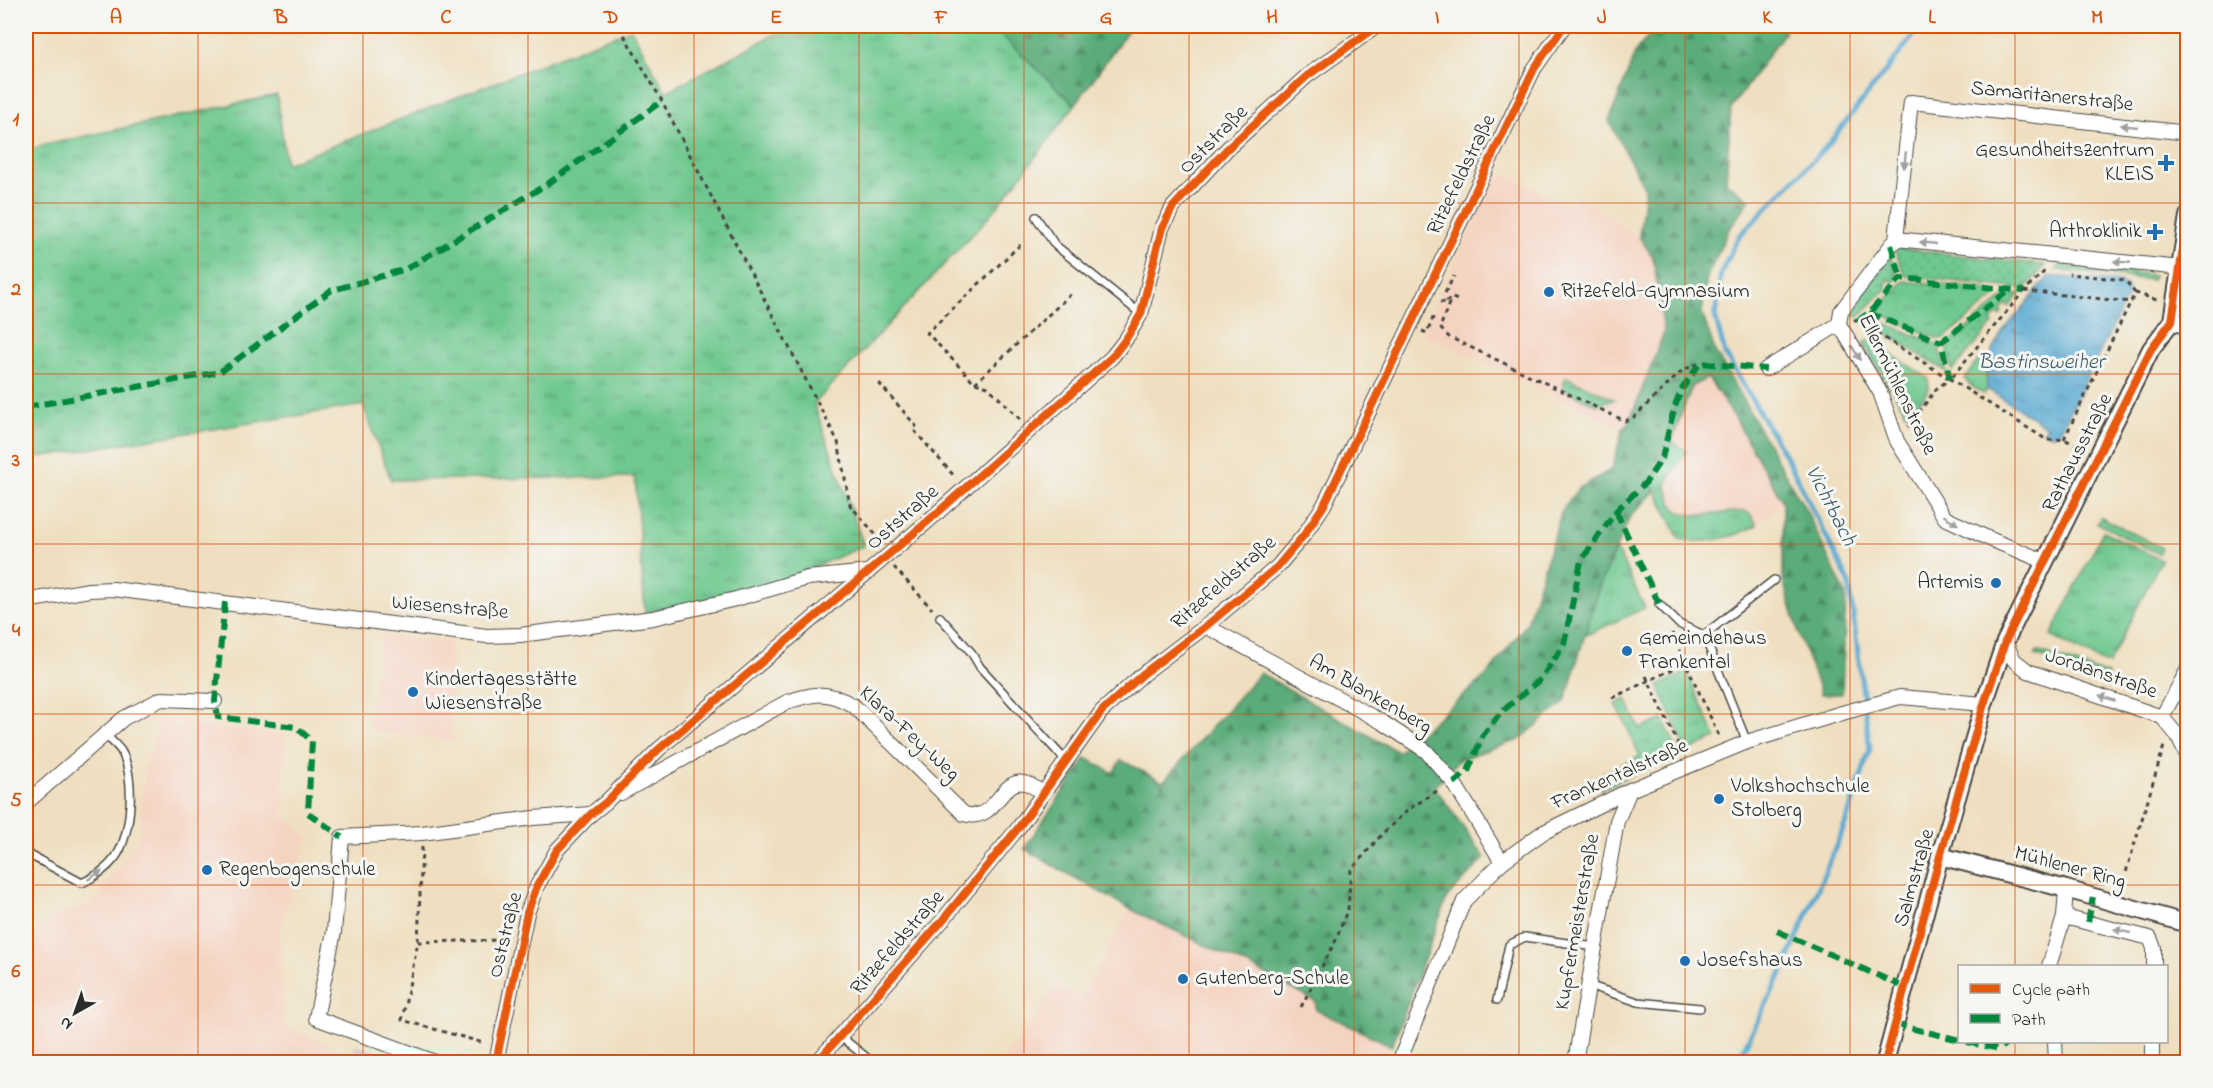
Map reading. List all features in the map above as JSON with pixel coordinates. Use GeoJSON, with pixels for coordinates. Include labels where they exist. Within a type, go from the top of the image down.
{"type":"FeatureCollection","features":[{"type":"Feature","properties":{"kind":"street","name":"Oststraße"},"geometry":{"type":"LineString","coordinates":[[496,1062],[527,913],[548,864],[591,814],[659,749],[888,555],[1112,357],[1141,314],[1162,228],[1173,207],[1227,149],[1307,76],[1377,26]]}},
{"type":"Feature","properties":{"kind":"street","name":"Ritzefeldstraße"},"geometry":{"type":"LineString","coordinates":[[817,1062],[942,921],[1019,827],[1102,711],[1143,674],[1206,626],[1277,567],[1304,536],[1324,505],[1534,69],[1564,26]]}},
{"type":"Feature","properties":{"kind":"street","name":"Samaritanerstraße"},"geometry":{"type":"LineString","coordinates":[[1896,239],[1911,102],[2187,133]]}},
{"type":"Feature","properties":{"kind":"street","name":"Rathausstraße"},"geometry":{"type":"LineString","coordinates":[[1984,704],[2005,642],[2097,455],[2151,349],[2178,317],[2187,216]]}},
{"type":"Feature","properties":{"kind":"street"},"geometry":{"type":"LineString","coordinates":[[1896,239],[2181,268]]}},
{"type":"Feature","properties":{"kind":"street","name":"Ellermühlenstraße"},"geometry":{"type":"LineString","coordinates":[[1896,239],[1840,318],[1880,392],[1898,441],[1945,518],[2044,561]]}},
{"type":"Feature","properties":{"kind":"street"},"geometry":{"type":"LineString","coordinates":[[1766,369],[1840,318]]}},
{"type":"Feature","properties":{"kind":"street","name":"Wiesenstraße"},"geometry":{"type":"LineString","coordinates":[[26,601],[89,590],[113,589],[487,636],[652,618],[736,599],[808,578],[868,572]]}},
{"type":"Feature","properties":{"kind":"street","name":"Am Blankenberg"},"geometry":{"type":"LineString","coordinates":[[1206,626],[1390,728],[1426,751],[1454,783],[1503,862]]}},
{"type":"Feature","properties":{"kind":"street","name":"Jordanstraße"},"geometry":{"type":"LineString","coordinates":[[2005,642],[2014,660],[2028,671],[2166,722]]}},
{"type":"Feature","properties":{"kind":"street"},"geometry":{"type":"LineString","coordinates":[[2186,763],[2177,735],[2166,722],[2187,669]]}},
{"type":"Feature","properties":{"kind":"street","name":"Klara-Fey-Weg"},"geometry":{"type":"LineString","coordinates":[[606,802],[787,702],[810,694],[822,693],[841,698],[854,706],[964,814],[974,817],[984,814],[1013,784],[1024,781],[1043,794]]}},
{"type":"Feature","properties":{"kind":"street","name":"Frankentalstraße"},"geometry":{"type":"LineString","coordinates":[[1399,1062],[1464,901],[1503,862],[1542,833],[1630,790],[1747,742],[1842,713],[1900,697],[1984,704]]}},
{"type":"Feature","properties":{"kind":"street"},"geometry":{"type":"LineString","coordinates":[[26,802],[124,718],[161,699],[215,701]]}},
{"type":"Feature","properties":{"kind":"street","name":"Salmstraße"},"geometry":{"type":"LineString","coordinates":[[1885,1062],[1940,856],[1984,704]]}},
{"type":"Feature","properties":{"kind":"street","name":"Kupfermeisterstraße"},"geometry":{"type":"LineString","coordinates":[[1575,1062],[1617,820],[1630,790]]}},
{"type":"Feature","properties":{"kind":"street"},"geometry":{"type":"LineString","coordinates":[[435,1062],[316,1018],[334,933],[342,837],[422,833],[533,818],[591,814]]}},
{"type":"Feature","properties":{"kind":"street","name":"Mühlener Ring"},"geometry":{"type":"LineString","coordinates":[[1940,856],[2187,924]]}},
{"type":"Feature","properties":{"kind":"street"},"geometry":{"type":"LineString","coordinates":[[2049,965],[2064,917],[2066,889]]}},
{"type":"Feature","properties":{"kind":"street"},"geometry":{"type":"LineString","coordinates":[[2064,917],[2150,938],[2154,948],[2154,965]]}},
{"type":"Feature","properties":{"kind":"street"},"geometry":{"type":"LineString","coordinates":[[2055,1043],[2056,1062]]}},
{"type":"Feature","properties":{"kind":"street"},"geometry":{"type":"LineString","coordinates":[[2152,1043],[2152,1062]]}},
{"type":"Feature","properties":{"kind":"lane"},"geometry":{"type":"LineString","coordinates":[[1036,217],[1055,245],[1141,314]]}},
{"type":"Feature","properties":{"kind":"lane"},"geometry":{"type":"LineString","coordinates":[[1704,635],[1774,580]]}},
{"type":"Feature","properties":{"kind":"lane"},"geometry":{"type":"LineString","coordinates":[[1659,604],[1678,624],[1704,635],[1747,742]]}},
{"type":"Feature","properties":{"kind":"lane"},"geometry":{"type":"LineString","coordinates":[[940,616],[971,652],[980,667],[1066,761]]}},
{"type":"Feature","properties":{"kind":"lane"},"geometry":{"type":"LineString","coordinates":[[26,853],[82,883],[96,877],[116,857],[128,827],[130,783],[121,752],[105,734]]}},
{"type":"Feature","properties":{"kind":"lane"},"geometry":{"type":"LineString","coordinates":[[1497,1000],[1509,945],[1525,938],[1594,947]]}},
{"type":"Feature","properties":{"kind":"lane"},"geometry":{"type":"LineString","coordinates":[[1588,985],[1638,1002],[1700,1008]]}},
{"type":"Feature","properties":{"kind":"lane"},"geometry":{"type":"LineString","coordinates":[[841,1037],[872,1062]]}},
{"type":"Feature","properties":{"kind":"path"},"geometry":{"type":"LineString","coordinates":[[623,26],[625,37],[662,101],[838,442],[850,505],[888,555],[940,616]]}},
{"type":"Feature","properties":{"kind":"path"},"geometry":{"type":"LineString","coordinates":[[1022,244],[927,333],[975,383],[988,387],[1029,429]]}},
{"type":"Feature","properties":{"kind":"path"},"geometry":{"type":"LineString","coordinates":[[1898,441],[1937,388],[1950,379],[2024,291],[2046,271],[2050,256]]}},
{"type":"Feature","properties":{"kind":"path"},"geometry":{"type":"LineString","coordinates":[[2046,271],[2057,272]]}},
{"type":"Feature","properties":{"kind":"path"},"geometry":{"type":"LineString","coordinates":[[2069,274],[2125,280],[2135,293],[2178,317]]}},
{"type":"Feature","properties":{"kind":"path"},"geometry":{"type":"LineString","coordinates":[[1429,328],[1454,276]]}},
{"type":"Feature","properties":{"kind":"path"},"geometry":{"type":"LineString","coordinates":[[2024,291],[2132,302]]}},
{"type":"Feature","properties":{"kind":"path"},"geometry":{"type":"LineString","coordinates":[[975,383],[1072,293]]}},
{"type":"Feature","properties":{"kind":"path"},"geometry":{"type":"LineString","coordinates":[[2064,439],[2135,293]]}},
{"type":"Feature","properties":{"kind":"path"},"geometry":{"type":"LineString","coordinates":[[1446,302],[1451,297],[1459,301]]}},
{"type":"Feature","properties":{"kind":"path"},"geometry":{"type":"LineString","coordinates":[[1441,300],[1449,303],[1440,328],[1449,337],[1625,421],[1634,417],[1683,370],[1700,363]]}},
{"type":"Feature","properties":{"kind":"path"},"geometry":{"type":"LineString","coordinates":[[1840,318],[1950,379],[2048,440],[2064,439],[2097,455]]}},
{"type":"Feature","properties":{"kind":"path"},"geometry":{"type":"LineString","coordinates":[[879,383],[916,426],[913,429],[964,488]]}},
{"type":"Feature","properties":{"kind":"path"},"geometry":{"type":"LineString","coordinates":[[1659,604],[1726,751]]}},
{"type":"Feature","properties":{"kind":"path"},"geometry":{"type":"LineString","coordinates":[[1612,698],[1686,663]]}},
{"type":"Feature","properties":{"kind":"path"},"geometry":{"type":"LineString","coordinates":[[1646,676],[1689,766]]}},
{"type":"Feature","properties":{"kind":"path"},"geometry":{"type":"LineString","coordinates":[[2117,903],[2166,722]]}},
{"type":"Feature","properties":{"kind":"path"},"geometry":{"type":"LineString","coordinates":[[1301,1007],[1336,940],[1348,908],[1351,870],[1383,832],[1409,809],[1430,794],[1454,783]]}},
{"type":"Feature","properties":{"kind":"path"},"geometry":{"type":"LineString","coordinates":[[422,833],[418,942],[402,1020],[500,1047]]}},
{"type":"Feature","properties":{"kind":"path"},"geometry":{"type":"LineString","coordinates":[[418,942],[522,939]]}},
{"type":"Feature","properties":{"kind":"shaded area","name":"Ritzefeld-Gymnasium"},"geometry":{"type":"Polygon","coordinates":[[[1498,172],[1572,205],[1578,196],[1639,237],[1653,257],[1664,332],[1628,425],[1623,428],[1421,333],[1498,172]]]}},
{"type":"Feature","properties":{"kind":"shaded area"},"geometry":{"type":"Polygon","coordinates":[[[1709,378],[1783,502],[1755,526],[1709,542],[1690,542],[1679,539],[1652,482],[1669,449],[1692,386],[1709,378]]]}},
{"type":"Feature","properties":{"kind":"shaded area","name":"Kindertagesstätte Wiesenstraße"},"geometry":{"type":"Polygon","coordinates":[[[381,635],[451,642],[452,741],[368,730],[381,635]]]}},
{"type":"Feature","properties":{"kind":"shaded area","name":"Regenbogenschule"},"geometry":{"type":"Polygon","coordinates":[[[161,722],[285,734],[282,815],[308,838],[279,931],[284,1027],[340,1049],[335,1062],[26,1062],[26,948],[57,914],[94,903],[139,837],[145,770],[161,722]]]}},
{"type":"Feature","properties":{"kind":"shaded area","name":"Gutenberg-Schule"},"geometry":{"type":"Polygon","coordinates":[[[1130,909],[1261,972],[1316,1002],[1316,1010],[1392,1046],[1385,1062],[1002,1062],[1057,986],[1081,998],[1130,909]]]}},
{"type":"Feature","properties":{"kind":"shaded area"},"geometry":{"type":"Polygon","coordinates":[[[355,1044],[403,1062],[352,1062],[355,1044]]]}},
{"type":"Feature","properties":{"kind":"green space"},"geometry":{"type":"Polygon","coordinates":[[[790,26],[992,26],[1075,105],[995,210],[814,404],[864,546],[763,588],[645,613],[635,477],[391,480],[363,405],[26,459],[26,149],[277,95],[286,164],[631,29],[666,92],[790,26]]]}},
{"type":"Feature","properties":{"kind":"green space"},"geometry":{"type":"Polygon","coordinates":[[[992,26],[1131,26],[1075,105],[992,26]]]}},
{"type":"Feature","properties":{"kind":"green space"},"geometry":{"type":"Polygon","coordinates":[[[1657,26],[1777,26],[1785,32],[1731,108],[1726,182],[1750,200],[1728,231],[1707,277],[1702,313],[1715,351],[1807,512],[1846,595],[1842,694],[1821,694],[1800,637],[1783,581],[1783,502],[1731,412],[1708,378],[1692,386],[1669,449],[1652,482],[1655,491],[1630,517],[1600,584],[1565,702],[1519,740],[1460,759],[1435,787],[1485,858],[1447,898],[1392,1046],[1316,1010],[1316,1002],[1261,972],[1130,909],[1024,849],[1086,758],[1113,773],[1121,760],[1163,782],[1260,673],[1398,752],[1489,673],[1527,623],[1562,510],[1578,489],[1612,469],[1623,428],[1628,425],[1664,332],[1653,257],[1639,237],[1645,189],[1609,121],[1636,51],[1657,26]]]}},
{"type":"Feature","properties":{"kind":"green space"},"geometry":{"type":"Polygon","coordinates":[[[1898,248],[2046,265],[2024,289],[1906,276],[1895,252],[1898,248]]]}},
{"type":"Feature","properties":{"kind":"green space"},"geometry":{"type":"Polygon","coordinates":[[[1891,256],[1897,278],[1894,282],[1890,279],[1885,285],[1887,288],[1858,317],[1853,313],[1854,304],[1891,256]]]}},
{"type":"Feature","properties":{"kind":"green space"},"geometry":{"type":"Polygon","coordinates":[[[2059,265],[2153,275],[2152,280],[2055,270],[2059,265]]]}},
{"type":"Feature","properties":{"kind":"green space"},"geometry":{"type":"Polygon","coordinates":[[[1904,281],[1989,290],[1996,294],[1944,338],[1938,339],[1877,312],[1877,309],[1904,281]]]}},
{"type":"Feature","properties":{"kind":"green space"},"geometry":{"type":"Polygon","coordinates":[[[2008,294],[2020,294],[2009,307],[2006,305],[2000,316],[1997,314],[1991,321],[1993,324],[1952,371],[1947,345],[2008,294]]]}},
{"type":"Feature","properties":{"kind":"green space"},"geometry":{"type":"Polygon","coordinates":[[[1867,322],[1883,322],[1938,345],[1947,372],[1867,322]]]}},
{"type":"Feature","properties":{"kind":"green space"},"geometry":{"type":"Polygon","coordinates":[[[1869,340],[1928,378],[1929,389],[1914,410],[1907,414],[1863,343],[1869,340]]]}},
{"type":"Feature","properties":{"kind":"green space"},"geometry":{"type":"Polygon","coordinates":[[[1979,359],[1986,365],[1987,389],[1984,394],[1968,384],[1965,378],[1979,359]]]}},
{"type":"Feature","properties":{"kind":"green space"},"geometry":{"type":"Polygon","coordinates":[[[1566,377],[1614,399],[1596,405],[1565,390],[1563,385],[1566,377]]]}},
{"type":"Feature","properties":{"kind":"green space"},"geometry":{"type":"Polygon","coordinates":[[[1672,442],[1687,451],[1666,483],[1676,509],[1681,513],[1698,515],[1745,511],[1751,515],[1757,525],[1740,533],[1709,541],[1679,539],[1652,482],[1672,442]]]}},
{"type":"Feature","properties":{"kind":"green space"},"geometry":{"type":"Polygon","coordinates":[[[2101,517],[2162,548],[2159,554],[2097,523],[2101,517]]]}},
{"type":"Feature","properties":{"kind":"green space"},"geometry":{"type":"Polygon","coordinates":[[[2103,531],[2161,560],[2108,665],[2051,636],[2103,531]]]}},
{"type":"Feature","properties":{"kind":"green space"},"geometry":{"type":"Polygon","coordinates":[[[1616,548],[1645,608],[1584,636],[1600,584],[1616,548]]]}},
{"type":"Feature","properties":{"kind":"green space"},"geometry":{"type":"Polygon","coordinates":[[[2037,651],[2108,675],[2107,679],[2035,655],[2037,651]]]}},
{"type":"Feature","properties":{"kind":"green space"},"geometry":{"type":"Polygon","coordinates":[[[1687,672],[1716,738],[1687,751],[1658,686],[1687,672]]]}},
{"type":"Feature","properties":{"kind":"green space"},"geometry":{"type":"Polygon","coordinates":[[[1626,699],[1640,729],[1663,719],[1679,753],[1601,789],[1596,777],[1640,756],[1616,704],[1626,699]]]}},
{"type":"Feature","properties":{"kind":"water","name":"Bastinsweiher"},"geometry":{"type":"Polygon","coordinates":[[[2049,276],[2120,282],[2127,287],[2129,294],[2061,430],[2052,435],[2043,431],[2046,426],[1987,389],[1986,365],[2001,334],[2049,276]]]}},
{"type":"Feature","properties":{"kind":"waterway","name":"Vichtbach"},"geometry":{"type":"LineString","coordinates":[[1737,1062],[1785,966],[1845,825],[1870,749],[1849,582],[1790,464],[1725,354],[1715,316],[1721,273],[1739,236],[1827,146],[1921,26]]}},
{"type":"Feature","properties":{"kind":"marked path"},"geometry":{"type":"LineString","coordinates":[[26,407],[220,372],[330,291],[406,269],[549,183],[662,101]]}},
{"type":"Feature","properties":{"kind":"marked path"},"geometry":{"type":"LineString","coordinates":[[1891,245],[1901,278]]}},
{"type":"Feature","properties":{"kind":"marked path"},"geometry":{"type":"LineString","coordinates":[[1857,321],[1869,313],[1901,278],[2024,291]]}},
{"type":"Feature","properties":{"kind":"marked path"},"geometry":{"type":"LineString","coordinates":[[1950,379],[1941,342],[2008,291]]}},
{"type":"Feature","properties":{"kind":"marked path"},"geometry":{"type":"LineString","coordinates":[[1869,313],[1941,342]]}},
{"type":"Feature","properties":{"kind":"marked path"},"geometry":{"type":"LineString","coordinates":[[1454,783],[1468,771],[1483,735],[1500,713],[1541,679],[1564,644],[1581,561],[1616,511],[1646,482],[1662,458],[1674,409],[1682,389],[1700,363],[1766,369]]}},
{"type":"Feature","properties":{"kind":"marked path"},"geometry":{"type":"LineString","coordinates":[[1616,511],[1659,604]]}},
{"type":"Feature","properties":{"kind":"marked path"},"geometry":{"type":"LineString","coordinates":[[225,602],[215,701],[218,717],[296,727],[312,741],[308,813],[342,837]]}},
{"type":"Feature","properties":{"kind":"marked path"},"geometry":{"type":"LineString","coordinates":[[2088,922],[2093,897]]}},
{"type":"Feature","properties":{"kind":"marked path"},"geometry":{"type":"LineString","coordinates":[[1777,931],[1904,987]]}},
{"type":"Feature","properties":{"kind":"marked path"},"geometry":{"type":"LineString","coordinates":[[1894,1024],[1958,1040]]}},
{"type":"Feature","properties":{"kind":"marked path"},"geometry":{"type":"LineString","coordinates":[[1972,1043],[1999,1049],[2007,1043]]}},
{"type":"Feature","properties":{"kind":"cycle path"},"geometry":{"type":"LineString","coordinates":[[496,1062],[527,913],[537,886],[557,850],[659,749],[927,522],[1112,357],[1141,314],[1162,228],[1173,207],[1227,149],[1307,76],[1377,26]]}},
{"type":"Feature","properties":{"kind":"cycle path"},"geometry":{"type":"LineString","coordinates":[[817,1062],[942,921],[1019,827],[1102,711],[1143,674],[1206,626],[1277,567],[1304,535],[1324,505],[1534,69],[1564,26]]}},
{"type":"Feature","properties":{"kind":"cycle path"},"geometry":{"type":"LineString","coordinates":[[1885,1062],[1940,856],[1984,704],[2005,642],[2151,349],[2172,321],[2188,216]]}},
{"type":"Feature","properties":{"kind":"place","name":"Gesundheitszentrum KLEIS"},"geometry":{"type":"Point","coordinates":[2166,163]}},
{"type":"Feature","properties":{"kind":"place","name":"Arthroklinik"},"geometry":{"type":"Point","coordinates":[2155,232]}},
{"type":"Feature","properties":{"kind":"place","name":"Ritzefeld-Gymnasium"},"geometry":{"type":"Point","coordinates":[1549,292]}},
{"type":"Feature","properties":{"kind":"place","name":"Artemis"},"geometry":{"type":"Point","coordinates":[1996,583]}},
{"type":"Feature","properties":{"kind":"place","name":"Gemeindehaus Frankental"},"geometry":{"type":"Point","coordinates":[1627,651]}},
{"type":"Feature","properties":{"kind":"place","name":"Kindertagesstätte Wiesenstraße"},"geometry":{"type":"Point","coordinates":[413,692]}},
{"type":"Feature","properties":{"kind":"place","name":"Volkshochschule Stolberg"},"geometry":{"type":"Point","coordinates":[1719,799]}},
{"type":"Feature","properties":{"kind":"place","name":"Regenbogenschule"},"geometry":{"type":"Point","coordinates":[207,870]}},
{"type":"Feature","properties":{"kind":"place","name":"Josefshaus"},"geometry":{"type":"Point","coordinates":[1685,961]}},
{"type":"Feature","properties":{"kind":"place","name":"Gutenberg-Schule"},"geometry":{"type":"Point","coordinates":[1183,979]}}]}
